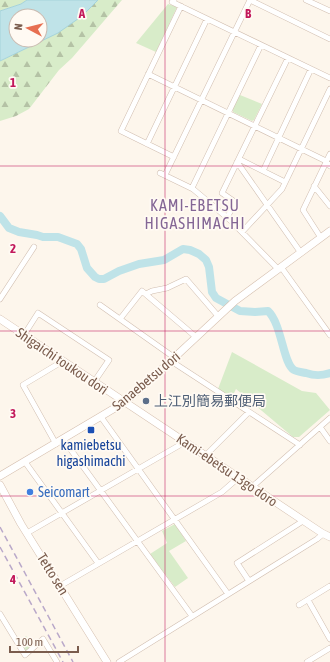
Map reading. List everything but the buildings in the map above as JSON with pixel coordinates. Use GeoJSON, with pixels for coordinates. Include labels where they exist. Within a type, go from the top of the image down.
{"type":"FeatureCollection","features":[{"type":"Feature","properties":{"kind":"street"},"geometry":{"type":"LineString","coordinates":[[174,0],[172,2],[330,78]]}},
{"type":"Feature","properties":{"kind":"street"},"geometry":{"type":"LineString","coordinates":[[324,338],[330,334],[280,268],[227,218],[192,188],[163,174],[174,157],[250,0],[330,39]]}},
{"type":"Feature","properties":{"kind":"street"},"geometry":{"type":"LineString","coordinates":[[306,0],[330,11]]}},
{"type":"Feature","properties":{"kind":"street"},"geometry":{"type":"LineString","coordinates":[[174,157],[121,131],[181,6]]}},
{"type":"Feature","properties":{"kind":"street"},"geometry":{"type":"LineString","coordinates":[[147,144],[207,19]]}},
{"type":"Feature","properties":{"kind":"street"},"geometry":{"type":"LineString","coordinates":[[192,188],[262,45]]}},
{"type":"Feature","properties":{"kind":"street"},"geometry":{"type":"LineString","coordinates":[[227,218],[235,202],[222,193],[288,58]]}},
{"type":"Feature","properties":{"kind":"street"},"geometry":{"type":"LineString","coordinates":[[263,171],[311,69]]}},
{"type":"Feature","properties":{"kind":"street"},"geometry":{"type":"LineString","coordinates":[[148,74],[301,148],[326,161],[330,166]]}},
{"type":"Feature","properties":{"kind":"street"},"geometry":{"type":"LineString","coordinates":[[242,232],[282,189],[330,89]]}},
{"type":"Feature","properties":{"kind":"street"},"geometry":{"type":"LineString","coordinates":[[321,238],[303,210],[330,154]]}},
{"type":"Feature","properties":{"kind":"street"},"geometry":{"type":"LineString","coordinates":[[238,160],[285,182]]}},
{"type":"Feature","properties":{"kind":"street"},"geometry":{"type":"LineString","coordinates":[[238,160],[267,205],[301,252]]}},
{"type":"Feature","properties":{"kind":"street"},"geometry":{"type":"LineString","coordinates":[[314,186],[330,206]]}},
{"type":"Feature","properties":{"kind":"street"},"geometry":{"type":"LineString","coordinates":[[280,268],[330,232]]}},
{"type":"Feature","properties":{"kind":"street"},"geometry":{"type":"LineString","coordinates":[[0,299],[34,247]]}},
{"type":"Feature","properties":{"kind":"street","name":"Sanaebetsu dori"},"geometry":{"type":"LineString","coordinates":[[0,476],[125,402],[235,301],[280,268]]}},
{"type":"Feature","properties":{"kind":"street"},"geometry":{"type":"LineString","coordinates":[[146,294],[152,291],[167,288],[186,279],[220,315]]}},
{"type":"Feature","properties":{"kind":"street"},"geometry":{"type":"LineString","coordinates":[[120,319],[142,290],[196,337]]}},
{"type":"Feature","properties":{"kind":"street"},"geometry":{"type":"LineString","coordinates":[[100,305],[173,359],[249,412],[300,445]]}},
{"type":"Feature","properties":{"kind":"street"},"geometry":{"type":"LineString","coordinates":[[24,335],[38,313],[109,360],[94,382]]}},
{"type":"Feature","properties":{"kind":"street","name":"Shigaichi toukou dori"},"geometry":{"type":"LineString","coordinates":[[0,319],[125,402]]}},
{"type":"Feature","properties":{"kind":"street"},"geometry":{"type":"LineString","coordinates":[[56,444],[23,385],[64,361]]}},
{"type":"Feature","properties":{"kind":"street","name":"Kami-ebetsu 13go doro"},"geometry":{"type":"LineString","coordinates":[[125,402],[303,521],[327,535]]}},
{"type":"Feature","properties":{"kind":"street"},"geometry":{"type":"LineString","coordinates":[[205,456],[249,412]]}},
{"type":"Feature","properties":{"kind":"street"},"geometry":{"type":"LineString","coordinates":[[101,417],[228,594]]}},
{"type":"Feature","properties":{"kind":"street"},"geometry":{"type":"LineString","coordinates":[[252,487],[330,418]]}},
{"type":"Feature","properties":{"kind":"street"},"geometry":{"type":"LineString","coordinates":[[320,427],[330,441]]}},
{"type":"Feature","properties":{"kind":"street"},"geometry":{"type":"LineString","coordinates":[[63,439],[192,616]]}},
{"type":"Feature","properties":{"kind":"street"},"geometry":{"type":"LineString","coordinates":[[27,533],[185,442]]}},
{"type":"Feature","properties":{"kind":"street"},"geometry":{"type":"LineString","coordinates":[[25,462],[98,563]]}},
{"type":"Feature","properties":{"kind":"street"},"geometry":{"type":"LineString","coordinates":[[60,586],[222,492],[238,478]]}},
{"type":"Feature","properties":{"kind":"street","name":"Tetto sen"},"geometry":{"type":"LineString","coordinates":[[0,485],[27,533],[108,662]]}},
{"type":"Feature","properties":{"kind":"street"},"geometry":{"type":"LineString","coordinates":[[249,581],[237,563],[303,521]]}},
{"type":"Feature","properties":{"kind":"street"},"geometry":{"type":"LineString","coordinates":[[119,662],[317,539],[327,535]]}},
{"type":"Feature","properties":{"kind":"street"},"geometry":{"type":"LineString","coordinates":[[299,604],[330,586]]}},
{"type":"Feature","properties":{"kind":"street"},"geometry":{"type":"LineString","coordinates":[[308,600],[330,639]]}},
{"type":"Feature","properties":{"kind":"street"},"geometry":{"type":"LineString","coordinates":[[0,614],[25,655],[43,639],[57,662]]}},
{"type":"Feature","properties":{"kind":"street"},"geometry":{"type":"LineString","coordinates":[[307,662],[330,648]]}},
{"type":"Feature","properties":{"kind":"green space"},"geometry":{"type":"Polygon","coordinates":[[[0,0],[27,0],[21,4],[0,11],[0,0]]]}},
{"type":"Feature","properties":{"kind":"green space"},"geometry":{"type":"Polygon","coordinates":[[[98,0],[122,0],[72,58],[59,70],[29,109],[16,116],[0,121],[0,61],[27,48],[48,48],[48,36],[82,16],[98,0]]]}},
{"type":"Feature","properties":{"kind":"green space"},"geometry":{"type":"Polygon","coordinates":[[[168,4],[177,7],[156,52],[136,43],[168,4]]]}},
{"type":"Feature","properties":{"kind":"green space"},"geometry":{"type":"Polygon","coordinates":[[[240,95],[262,104],[254,120],[252,121],[233,112],[233,108],[240,95]]]}},
{"type":"Feature","properties":{"kind":"green space"},"geometry":{"type":"Polygon","coordinates":[[[232,352],[302,391],[316,393],[330,410],[299,437],[293,437],[236,389],[231,399],[218,389],[232,352]]]}},
{"type":"Feature","properties":{"kind":"green space"},"geometry":{"type":"Polygon","coordinates":[[[175,524],[186,541],[169,551],[188,578],[175,587],[150,554],[167,543],[162,531],[175,524]]]}},
{"type":"Feature","properties":{"kind":"green space"},"geometry":{"type":"Polygon","coordinates":[[[26,636],[33,644],[26,651],[19,642],[26,636]]]}},
{"type":"Feature","properties":{"kind":"water"},"geometry":{"type":"Polygon","coordinates":[[[27,0],[98,0],[82,16],[58,33],[48,38],[48,8],[9,8],[21,4],[27,0]]]}},
{"type":"Feature","properties":{"kind":"water"},"geometry":{"type":"Polygon","coordinates":[[[8,8],[8,48],[27,48],[0,61],[0,11],[8,8]]]}},
{"type":"Feature","properties":{"kind":"waterway"},"geometry":{"type":"LineString","coordinates":[[0,216],[9,228],[19,232],[43,237],[58,237],[77,244],[81,249],[87,268],[95,277],[99,279],[104,279],[119,271],[139,264],[164,260],[183,249],[199,254],[206,260],[209,267],[212,292],[216,298],[240,311],[268,311],[273,317],[287,360],[294,370],[315,375],[330,373]]}},
{"type":"Feature","properties":{"kind":"railway"},"geometry":{"type":"LineString","coordinates":[[0,527],[73,662]]}},
{"type":"Feature","properties":{"kind":"railway"},"geometry":{"type":"LineString","coordinates":[[0,547],[63,662]]}},
{"type":"Feature","properties":{"kind":"place","name":"上江別簡易郵便局"},"geometry":{"type":"Point","coordinates":[146,401]}},
{"type":"Feature","properties":{"kind":"place","name":"kamiebetsu higashimachi"},"geometry":{"type":"Point","coordinates":[91,430]}},
{"type":"Feature","properties":{"kind":"place","name":"Seicomart"},"geometry":{"type":"Point","coordinates":[30,492]}},
{"type":"Feature","properties":{"kind":"district","name":"KAMI-EBETSU HIGASHIMACHI"},"geometry":{"type":"Point","coordinates":[195,214]}}]}
